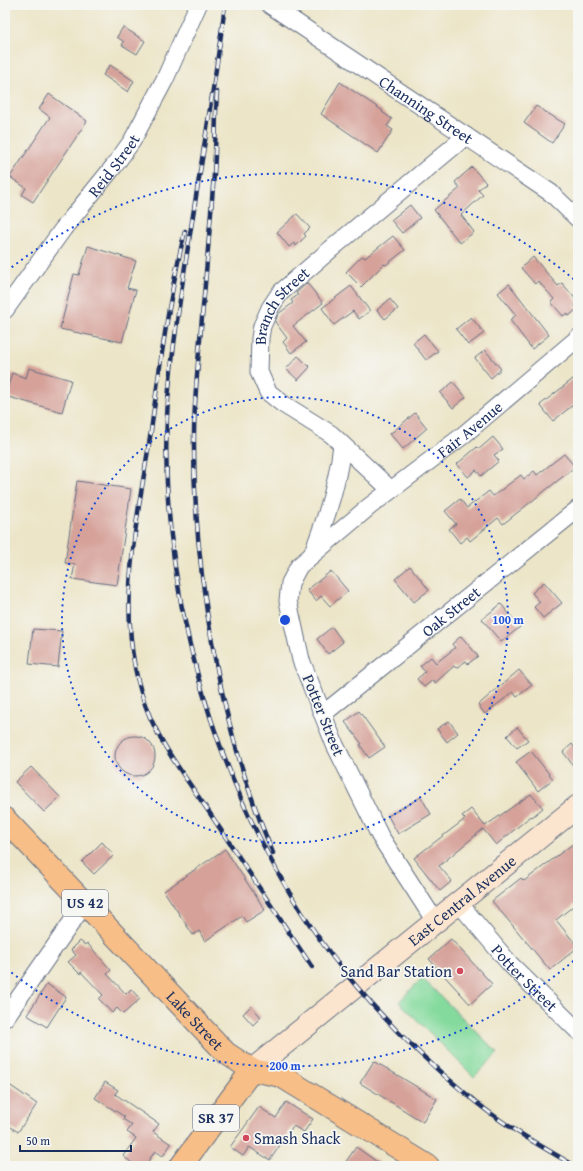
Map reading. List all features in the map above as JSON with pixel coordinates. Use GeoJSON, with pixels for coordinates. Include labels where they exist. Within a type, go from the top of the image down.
{"type":"FeatureCollection","features":[{"type":"Feature","properties":{"kind":"main road","name":"East Central Avenue"},"geometry":{"type":"LineString","coordinates":[[181,1166],[252,1070],[578,806]]}},
{"type":"Feature","properties":{"kind":"main road","name":"Lake Street"},"geometry":{"type":"LineString","coordinates":[[5,819],[226,1053],[252,1070],[281,1076],[428,1166]]}},
{"type":"Feature","properties":{"kind":"street","name":"Reid Street"},"geometry":{"type":"LineString","coordinates":[[5,310],[63,229],[114,166],[132,141],[165,79],[198,5]]}},
{"type":"Feature","properties":{"kind":"street","name":"Channing Street"},"geometry":{"type":"LineString","coordinates":[[270,5],[551,193],[578,219]]}},
{"type":"Feature","properties":{"kind":"street","name":"Branch Street"},"geometry":{"type":"LineString","coordinates":[[391,490],[324,428],[283,404],[268,392],[260,372],[259,364],[262,326],[270,308],[280,293],[466,136]]}},
{"type":"Feature","properties":{"kind":"street","name":"Fair Avenue"},"geometry":{"type":"LineString","coordinates":[[358,516],[461,437],[578,338]]}},
{"type":"Feature","properties":{"kind":"street"},"geometry":{"type":"LineString","coordinates":[[312,555],[324,524],[339,472],[342,445]]}},
{"type":"Feature","properties":{"kind":"street","name":"Oak Street"},"geometry":{"type":"LineString","coordinates":[[323,714],[578,508]]}},
{"type":"Feature","properties":{"kind":"street","name":"Potter Street"},"geometry":{"type":"LineString","coordinates":[[358,516],[299,566],[290,583],[288,601],[301,660],[335,745],[368,815],[435,921]]}},
{"type":"Feature","properties":{"kind":"street","name":"Potter Street"},"geometry":{"type":"LineString","coordinates":[[458,902],[510,964],[578,1031]]}},
{"type":"Feature","properties":{"kind":"street"},"geometry":{"type":"LineString","coordinates":[[5,1018],[85,903]]}},
{"type":"Feature","properties":{"kind":"green space"},"geometry":{"type":"Polygon","coordinates":[[[422,978],[498,1053],[474,1077],[399,1002],[422,978]]]}},
{"type":"Feature","properties":{"kind":"building"},"geometry":{"type":"Polygon","coordinates":[[[123,27],[145,41],[137,54],[122,45],[124,42],[117,37],[123,27]]]}},
{"type":"Feature","properties":{"kind":"building"},"geometry":{"type":"Polygon","coordinates":[[[110,65],[134,81],[128,92],[103,75],[110,65]]]}},
{"type":"Feature","properties":{"kind":"building"},"geometry":{"type":"Polygon","coordinates":[[[340,82],[383,111],[382,112],[392,119],[387,126],[393,130],[378,153],[321,114],[340,82]]]}},
{"type":"Feature","properties":{"kind":"building"},"geometry":{"type":"Polygon","coordinates":[[[49,94],[87,121],[33,202],[22,195],[26,188],[10,177],[50,117],[39,109],[49,94]]]}},
{"type":"Feature","properties":{"kind":"building"},"geometry":{"type":"Polygon","coordinates":[[[536,106],[565,124],[552,143],[524,123],[536,106]]]}},
{"type":"Feature","properties":{"kind":"building"},"geometry":{"type":"Polygon","coordinates":[[[472,167],[486,183],[478,190],[483,195],[461,215],[474,232],[460,243],[434,210],[460,188],[455,182],[472,167]]]}},
{"type":"Feature","properties":{"kind":"building"},"geometry":{"type":"Polygon","coordinates":[[[410,205],[420,218],[402,233],[391,220],[410,205]]]}},
{"type":"Feature","properties":{"kind":"building"},"geometry":{"type":"Polygon","coordinates":[[[297,214],[310,228],[304,234],[306,236],[296,246],[294,243],[289,247],[277,232],[297,214]]]}},
{"type":"Feature","properties":{"kind":"building"},"geometry":{"type":"Polygon","coordinates":[[[393,236],[405,250],[386,265],[384,264],[361,287],[346,272],[362,256],[365,258],[393,236]]]}},
{"type":"Feature","properties":{"kind":"building"},"geometry":{"type":"Polygon","coordinates":[[[88,246],[136,261],[127,288],[136,290],[122,342],[60,329],[74,274],[79,275],[88,246]]]}},
{"type":"Feature","properties":{"kind":"building"},"geometry":{"type":"Polygon","coordinates":[[[533,257],[558,286],[562,283],[578,302],[575,306],[577,309],[569,316],[567,313],[563,316],[551,302],[554,299],[538,281],[535,284],[521,268],[533,257]]]}},
{"type":"Feature","properties":{"kind":"building"},"geometry":{"type":"Polygon","coordinates":[[[307,283],[323,303],[293,326],[306,342],[291,353],[283,342],[287,338],[275,322],[278,314],[293,303],[291,300],[298,295],[296,293],[307,283]]]}},
{"type":"Feature","properties":{"kind":"building"},"geometry":{"type":"Polygon","coordinates":[[[509,284],[549,335],[532,349],[510,320],[516,315],[498,293],[509,284]]]}},
{"type":"Feature","properties":{"kind":"building"},"geometry":{"type":"Polygon","coordinates":[[[351,286],[370,311],[359,319],[353,311],[334,325],[322,308],[351,286]]]}},
{"type":"Feature","properties":{"kind":"building"},"geometry":{"type":"Polygon","coordinates":[[[390,299],[398,309],[385,319],[377,310],[390,299]]]}},
{"type":"Feature","properties":{"kind":"building"},"geometry":{"type":"Polygon","coordinates":[[[471,317],[484,333],[468,345],[456,329],[471,317]]]}},
{"type":"Feature","properties":{"kind":"building"},"geometry":{"type":"Polygon","coordinates":[[[424,334],[438,351],[426,360],[413,343],[424,334]]]}},
{"type":"Feature","properties":{"kind":"building"},"geometry":{"type":"Polygon","coordinates":[[[485,350],[501,369],[491,378],[475,358],[485,350]]]}},
{"type":"Feature","properties":{"kind":"building"},"geometry":{"type":"Polygon","coordinates":[[[298,356],[310,367],[298,380],[286,369],[298,356]]]}},
{"type":"Feature","properties":{"kind":"building"},"geometry":{"type":"Polygon","coordinates":[[[29,368],[71,380],[62,412],[5,396],[12,373],[26,378],[29,368]]]}},
{"type":"Feature","properties":{"kind":"building"},"geometry":{"type":"Polygon","coordinates":[[[578,375],[578,401],[553,421],[540,405],[578,375]]]}},
{"type":"Feature","properties":{"kind":"building"},"geometry":{"type":"Polygon","coordinates":[[[453,382],[466,397],[453,408],[440,393],[453,382]]]}},
{"type":"Feature","properties":{"kind":"building"},"geometry":{"type":"Polygon","coordinates":[[[415,413],[427,428],[403,449],[390,434],[415,413]]]}},
{"type":"Feature","properties":{"kind":"building"},"geometry":{"type":"Polygon","coordinates":[[[493,437],[503,449],[494,455],[499,461],[481,476],[476,470],[468,477],[457,464],[477,447],[479,449],[493,437]]]}},
{"type":"Feature","properties":{"kind":"building"},"geometry":{"type":"Polygon","coordinates":[[[564,454],[575,467],[503,524],[498,518],[470,541],[467,537],[460,543],[449,529],[456,524],[445,511],[460,499],[467,508],[489,491],[493,496],[521,475],[524,479],[534,471],[537,475],[564,454]]]}},
{"type":"Feature","properties":{"kind":"building"},"geometry":{"type":"Polygon","coordinates":[[[77,481],[131,489],[117,585],[72,579],[75,564],[65,563],[77,481]]]}},
{"type":"Feature","properties":{"kind":"building"},"geometry":{"type":"Polygon","coordinates":[[[410,566],[429,590],[414,602],[395,579],[410,566]]]}},
{"type":"Feature","properties":{"kind":"building"},"geometry":{"type":"Polygon","coordinates":[[[331,571],[348,591],[330,606],[321,596],[316,601],[307,590],[331,571]]]}},
{"type":"Feature","properties":{"kind":"building"},"geometry":{"type":"Polygon","coordinates":[[[544,582],[562,603],[543,618],[534,607],[540,602],[532,593],[544,582]]]}},
{"type":"Feature","properties":{"kind":"building"},"geometry":{"type":"Polygon","coordinates":[[[501,604],[520,627],[501,642],[482,619],[501,604]]]}},
{"type":"Feature","properties":{"kind":"building"},"geometry":{"type":"Polygon","coordinates":[[[332,627],[343,642],[328,654],[317,639],[332,627]]]}},
{"type":"Feature","properties":{"kind":"building"},"geometry":{"type":"Polygon","coordinates":[[[33,629],[62,631],[58,667],[29,664],[33,629]]]}},
{"type":"Feature","properties":{"kind":"building"},"geometry":{"type":"Polygon","coordinates":[[[461,636],[478,656],[468,664],[466,661],[456,668],[454,666],[435,683],[433,680],[424,687],[417,679],[425,672],[420,666],[431,657],[436,663],[455,648],[452,644],[461,636]]]}},
{"type":"Feature","properties":{"kind":"building"},"geometry":{"type":"Polygon","coordinates":[[[519,670],[532,685],[517,697],[513,692],[485,714],[478,705],[519,670]]]}},
{"type":"Feature","properties":{"kind":"building"},"geometry":{"type":"Polygon","coordinates":[[[359,711],[385,747],[369,758],[360,745],[362,744],[345,722],[359,711]]]}},
{"type":"Feature","properties":{"kind":"building"},"geometry":{"type":"Polygon","coordinates":[[[449,721],[458,733],[447,742],[437,729],[449,721]]]}},
{"type":"Feature","properties":{"kind":"building"},"geometry":{"type":"Polygon","coordinates":[[[517,727],[528,740],[517,748],[507,736],[517,727]]]}},
{"type":"Feature","properties":{"kind":"building"},"geometry":{"type":"Polygon","coordinates":[[[131,736],[139,736],[146,739],[152,745],[155,756],[152,767],[146,773],[139,776],[131,776],[124,773],[118,767],[115,760],[115,752],[118,745],[124,739],[131,736]]]}},
{"type":"Feature","properties":{"kind":"building"},"geometry":{"type":"Polygon","coordinates":[[[572,744],[578,752],[578,772],[563,752],[572,744]]]}},
{"type":"Feature","properties":{"kind":"building"},"geometry":{"type":"Polygon","coordinates":[[[531,751],[553,779],[538,791],[516,762],[531,751]]]}},
{"type":"Feature","properties":{"kind":"building"},"geometry":{"type":"Polygon","coordinates":[[[31,767],[60,797],[44,812],[15,782],[31,767]]]}},
{"type":"Feature","properties":{"kind":"building"},"geometry":{"type":"Polygon","coordinates":[[[531,794],[543,808],[496,845],[483,829],[439,866],[452,881],[440,891],[414,858],[465,819],[462,816],[471,809],[485,826],[531,794]]]}},
{"type":"Feature","properties":{"kind":"building"},"geometry":{"type":"Polygon","coordinates":[[[421,797],[431,814],[398,834],[388,816],[421,797]]]}},
{"type":"Feature","properties":{"kind":"building"},"geometry":{"type":"Polygon","coordinates":[[[578,840],[578,902],[556,920],[578,947],[550,970],[492,901],[521,878],[524,881],[578,840]]]}},
{"type":"Feature","properties":{"kind":"building"},"geometry":{"type":"Polygon","coordinates":[[[102,842],[114,855],[94,874],[82,862],[102,842]]]}},
{"type":"Feature","properties":{"kind":"building"},"geometry":{"type":"Polygon","coordinates":[[[225,849],[265,910],[246,922],[242,916],[205,941],[199,931],[193,935],[164,891],[225,849]]]}},
{"type":"Feature","properties":{"kind":"building","name":"Sand Bar Station"},"geometry":{"type":"Polygon","coordinates":[[[451,939],[492,984],[470,1004],[429,959],[451,939]]]}},
{"type":"Feature","properties":{"kind":"building"},"geometry":{"type":"Polygon","coordinates":[[[80,941],[85,945],[87,943],[111,970],[107,974],[126,994],[131,989],[140,999],[123,1014],[117,1008],[112,1013],[99,999],[103,995],[81,972],[80,974],[68,962],[76,955],[71,950],[80,941]]]}},
{"type":"Feature","properties":{"kind":"building"},"geometry":{"type":"Polygon","coordinates":[[[47,984],[66,997],[47,1027],[27,1015],[47,984]]]}},
{"type":"Feature","properties":{"kind":"building"},"geometry":{"type":"Polygon","coordinates":[[[251,1006],[261,1017],[253,1025],[243,1014],[251,1006]]]}},
{"type":"Feature","properties":{"kind":"building"},"geometry":{"type":"Polygon","coordinates":[[[374,1061],[437,1099],[423,1122],[360,1083],[374,1061]]]}},
{"type":"Feature","properties":{"kind":"building"},"geometry":{"type":"Polygon","coordinates":[[[5,1082],[37,1104],[18,1132],[5,1123],[5,1082]]]}},
{"type":"Feature","properties":{"kind":"building"},"geometry":{"type":"Polygon","coordinates":[[[105,1082],[118,1090],[115,1094],[159,1124],[153,1132],[171,1144],[163,1156],[155,1151],[145,1166],[136,1166],[123,1156],[136,1138],[127,1132],[132,1125],[123,1119],[125,1117],[95,1098],[105,1082]]]}},
{"type":"Feature","properties":{"kind":"building"},"geometry":{"type":"Polygon","coordinates":[[[286,1102],[313,1119],[304,1132],[293,1126],[270,1160],[249,1147],[243,1156],[230,1147],[259,1107],[276,1118],[286,1102]]]}},
{"type":"Feature","properties":{"kind":"building"},"geometry":{"type":"Polygon","coordinates":[[[356,1147],[383,1166],[343,1166],[356,1147]]]}},
{"type":"Feature","properties":{"kind":"railway"},"geometry":{"type":"LineString","coordinates":[[225,5],[177,318],[167,417],[167,491],[175,567],[190,644],[211,719],[239,793],[272,863],[312,928],[357,987],[408,1042],[478,1104],[518,1132],[575,1166]]}},
{"type":"Feature","properties":{"kind":"railway"},"geometry":{"type":"LineString","coordinates":[[217,92],[214,174],[197,369],[195,409],[195,488],[198,541],[213,649],[224,703],[238,755],[254,805],[273,853]]}},
{"type":"Feature","properties":{"kind":"railway"},"geometry":{"type":"LineString","coordinates":[[185,231],[165,331],[134,539],[129,611],[132,647],[138,682],[156,730],[177,766],[312,967]]}},
{"type":"Feature","properties":{"kind":"place","name":"Sand Bar Station"},"geometry":{"type":"Point","coordinates":[460,971]}},
{"type":"Feature","properties":{"kind":"place","name":"Smash Shack"},"geometry":{"type":"Point","coordinates":[246,1138]}}]}
